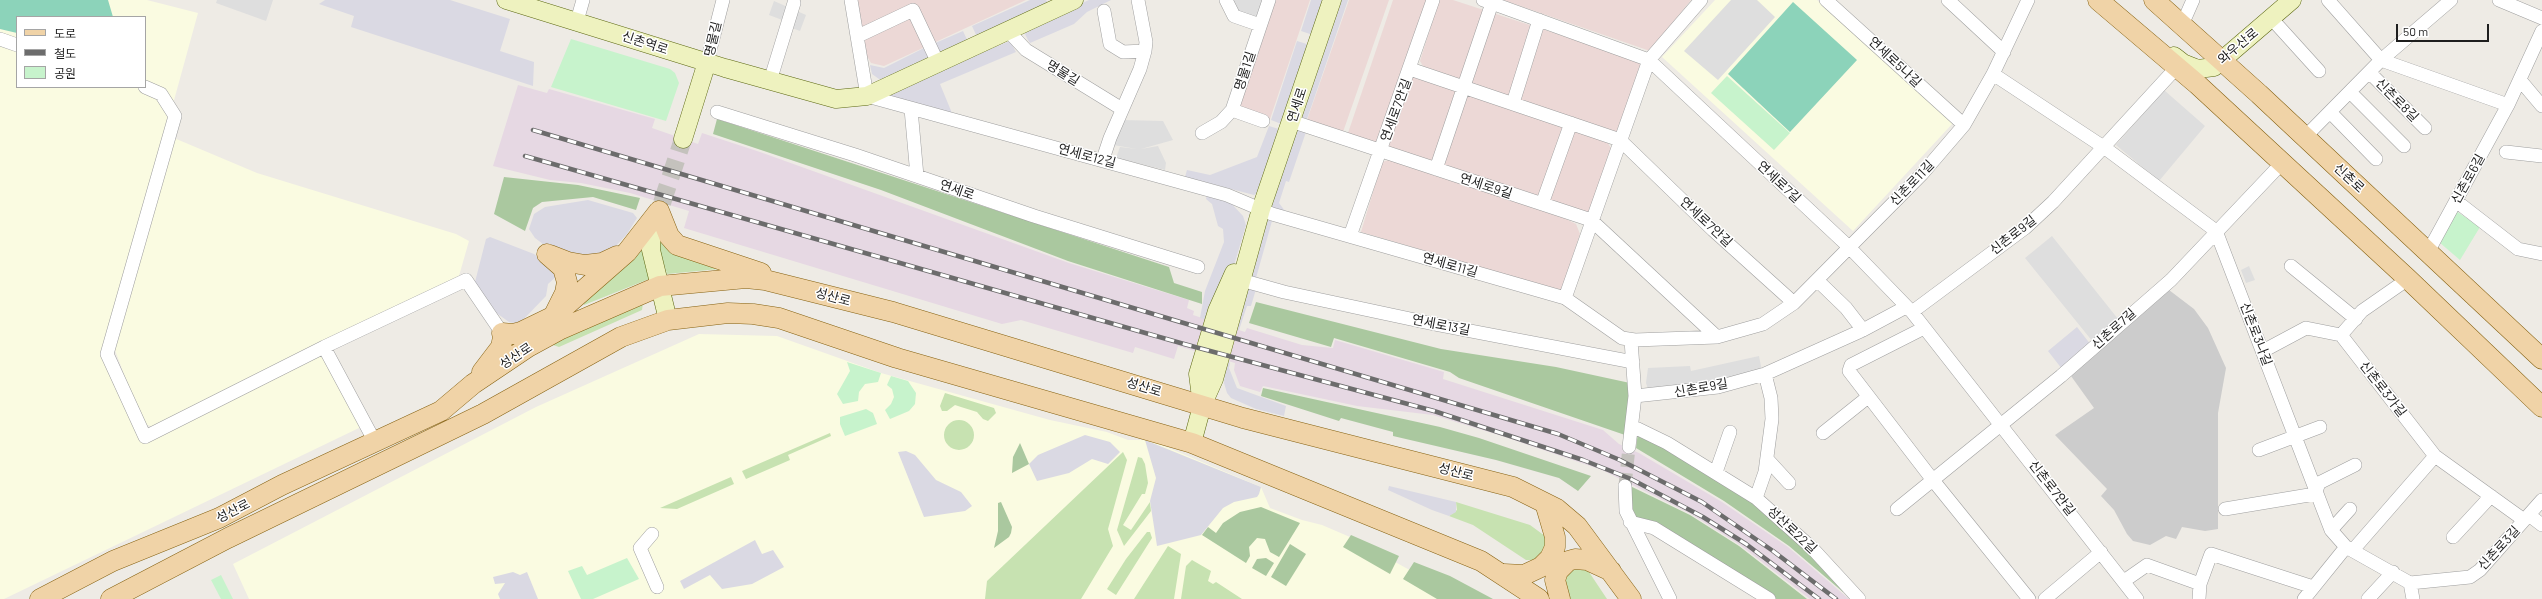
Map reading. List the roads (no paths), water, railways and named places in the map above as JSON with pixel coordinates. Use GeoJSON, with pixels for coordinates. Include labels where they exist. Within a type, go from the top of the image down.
{"type":"FeatureCollection","features":[{"type":"Feature","properties":{"kind":"main road"},"geometry":{"type":"LineString","coordinates":[[2098,0],[2177,67],[2282,163],[2408,279],[2542,407]]}},
{"type":"Feature","properties":{"kind":"main road","name":"신촌로"},"geometry":{"type":"LineString","coordinates":[[2154,0],[2305,137],[2542,359]]}},
{"type":"Feature","properties":{"kind":"main road"},"geometry":{"type":"LineString","coordinates":[[528,347],[554,316],[626,252],[660,207]]}},
{"type":"Feature","properties":{"kind":"main road"},"geometry":{"type":"LineString","coordinates":[[660,207],[669,236],[677,245],[813,292]]}},
{"type":"Feature","properties":{"kind":"main road"},"geometry":{"type":"LineString","coordinates":[[473,384],[501,346],[502,333],[513,334],[521,332],[554,316],[565,292],[567,282],[563,268],[547,254],[568,262],[585,265],[602,263],[626,252]]}},
{"type":"Feature","properties":{"kind":"main road","name":"성산로"},"geometry":{"type":"LineString","coordinates":[[40,599],[112,561],[219,518],[282,485],[441,411],[473,384],[528,347],[561,329],[660,286],[702,281],[756,278],[893,312],[1202,406],[1274,426],[1502,484],[1545,503],[1577,526],[1612,571],[1631,599]]}},
{"type":"Feature","properties":{"kind":"main road","name":"성산로"},"geometry":{"type":"LineString","coordinates":[[111,599],[228,538],[483,414],[621,337],[668,320],[728,313],[752,314],[779,318],[897,358],[1192,444],[1452,549],[1504,574],[1539,599]]}},
{"type":"Feature","properties":{"kind":"main road"},"geometry":{"type":"LineString","coordinates":[[1504,574],[1524,575],[1541,567],[1550,558],[1555,547],[1555,537],[1545,503]]}},
{"type":"Feature","properties":{"kind":"main road"},"geometry":{"type":"LineString","coordinates":[[1560,599],[1555,580],[1561,566],[1568,561],[1575,559],[1587,560],[1612,571]]}},
{"type":"Feature","properties":{"kind":"street"},"geometry":{"type":"LineString","coordinates":[[577,21],[583,0]]}},
{"type":"Feature","properties":{"kind":"street","name":"명물길"},"geometry":{"type":"LineString","coordinates":[[723,0],[707,62],[829,98],[867,96],[1008,32],[1056,4],[1074,0]]}},
{"type":"Feature","properties":{"kind":"street"},"geometry":{"type":"LineString","coordinates":[[851,0],[867,96]]}},
{"type":"Feature","properties":{"kind":"street"},"geometry":{"type":"LineString","coordinates":[[1103,159],[1122,109],[1140,69],[1145,51],[1146,42],[1138,0]]}},
{"type":"Feature","properties":{"kind":"street"},"geometry":{"type":"LineString","coordinates":[[1226,0],[1234,16],[1260,25]]}},
{"type":"Feature","properties":{"kind":"street","name":"명물1길"},"geometry":{"type":"LineString","coordinates":[[1232,110],[1269,0]]}},
{"type":"Feature","properties":{"kind":"street","name":"연세로"},"geometry":{"type":"LineString","coordinates":[[1192,444],[1202,406],[1214,379],[1245,281],[1261,209],[1332,0]]}},
{"type":"Feature","properties":{"kind":"street","name":"연세로7안길"},"geometry":{"type":"LineString","coordinates":[[1381,151],[1433,0]]}},
{"type":"Feature","properties":{"kind":"street"},"geometry":{"type":"LineString","coordinates":[[1565,298],[1591,220],[1649,60],[1700,0]]}},
{"type":"Feature","properties":{"kind":"street","name":"연세로5나길"},"geometry":{"type":"LineString","coordinates":[[1826,0],[1964,126]]}},
{"type":"Feature","properties":{"kind":"street"},"geometry":{"type":"LineString","coordinates":[[1948,0],[2004,52]]}},
{"type":"Feature","properties":{"kind":"street","name":"신촌로11길"},"geometry":{"type":"LineString","coordinates":[[1631,340],[1717,337],[1763,324],[1794,303],[1922,174],[1964,126],[1993,74],[2028,0]]}},
{"type":"Feature","properties":{"kind":"street"},"geometry":{"type":"LineString","coordinates":[[2182,25],[2193,0]]}},
{"type":"Feature","properties":{"kind":"street","name":"와우산로"},"geometry":{"type":"LineString","coordinates":[[2141,36],[2153,39],[2190,67],[2207,69],[2222,62],[2292,0]]}},
{"type":"Feature","properties":{"kind":"street"},"geometry":{"type":"LineString","coordinates":[[2328,0],[2381,60],[2508,105]]}},
{"type":"Feature","properties":{"kind":"street","name":"신촌로8길"},"geometry":{"type":"LineString","coordinates":[[2305,137],[2370,73],[2381,60],[2450,0]]}},
{"type":"Feature","properties":{"kind":"street"},"geometry":{"type":"LineString","coordinates":[[2499,0],[2542,18]]}},
{"type":"Feature","properties":{"kind":"street","name":"신촌역로"},"geometry":{"type":"LineString","coordinates":[[513,1],[707,62]]}},
{"type":"Feature","properties":{"kind":"street"},"geometry":{"type":"LineString","coordinates":[[1436,169],[1463,86],[1487,2]]}},
{"type":"Feature","properties":{"kind":"street","name":"연세로7길"},"geometry":{"type":"LineString","coordinates":[[1487,2],[1649,60],[1849,247],[1909,310]]}},
{"type":"Feature","properties":{"kind":"street"},"geometry":{"type":"LineString","coordinates":[[770,81],[794,3]]}},
{"type":"Feature","properties":{"kind":"street"},"geometry":{"type":"LineString","coordinates":[[858,36],[913,10],[938,63]]}},
{"type":"Feature","properties":{"kind":"street"},"geometry":{"type":"LineString","coordinates":[[1104,11],[1110,44],[1123,52],[1145,51]]}},
{"type":"Feature","properties":{"kind":"street"},"geometry":{"type":"LineString","coordinates":[[2271,18],[2319,71]]}},
{"type":"Feature","properties":{"kind":"street"},"geometry":{"type":"LineString","coordinates":[[1513,103],[1539,20]]}},
{"type":"Feature","properties":{"kind":"street","name":"신촌로6길"},"geometry":{"type":"LineString","coordinates":[[2428,252],[2508,105],[2542,31]]}},
{"type":"Feature","properties":{"kind":"street","name":"명물길"},"geometry":{"type":"LineString","coordinates":[[1008,32],[1026,50],[1122,109]]}},
{"type":"Feature","properties":{"kind":"street"},"geometry":{"type":"LineString","coordinates":[[0,39],[16,45]]}},
{"type":"Feature","properties":{"kind":"street"},"geometry":{"type":"LineString","coordinates":[[684,139],[707,62]]}},
{"type":"Feature","properties":{"kind":"street","name":"신촌로9길"},"geometry":{"type":"LineString","coordinates":[[1636,396],[1718,386],[1765,374],[1909,310],[2025,228],[2074,181],[2177,67]]}},
{"type":"Feature","properties":{"kind":"street","name":"연세로7안길"},"geometry":{"type":"LineString","coordinates":[[1410,69],[1620,140],[1713,230],[1794,303]]}},
{"type":"Feature","properties":{"kind":"street","name":"신촌로8길"},"geometry":{"type":"LineString","coordinates":[[2370,73],[2425,128]]}},
{"type":"Feature","properties":{"kind":"street"},"geometry":{"type":"LineString","coordinates":[[1993,74],[2105,148],[2216,231]]}},
{"type":"Feature","properties":{"kind":"street"},"geometry":{"type":"LineString","coordinates":[[2520,80],[2542,106]]}},
{"type":"Feature","properties":{"kind":"street"},"geometry":{"type":"LineString","coordinates":[[146,87],[161,94],[175,116],[107,354],[145,437],[324,347],[466,280],[502,333]]}},
{"type":"Feature","properties":{"kind":"street"},"geometry":{"type":"LineString","coordinates":[[2350,92],[2404,146]]}},
{"type":"Feature","properties":{"kind":"street","name":"연세로12길"},"geometry":{"type":"LineString","coordinates":[[867,96],[911,109],[1103,159],[1227,195],[1261,209]]}},
{"type":"Feature","properties":{"kind":"street"},"geometry":{"type":"LineString","coordinates":[[911,109],[917,176]]}},
{"type":"Feature","properties":{"kind":"street"},"geometry":{"type":"LineString","coordinates":[[1202,133],[1221,122],[1232,110],[1263,121]]}},
{"type":"Feature","properties":{"kind":"street","name":"연세로"},"geometry":{"type":"LineString","coordinates":[[717,112],[917,176],[1034,216],[1198,267]]}},
{"type":"Feature","properties":{"kind":"street"},"geometry":{"type":"LineString","coordinates":[[2330,112],[2376,159]]}},
{"type":"Feature","properties":{"kind":"street","name":"연세로9길"},"geometry":{"type":"LineString","coordinates":[[1291,121],[1591,220],[1717,337]]}},
{"type":"Feature","properties":{"kind":"street"},"geometry":{"type":"LineString","coordinates":[[1542,204],[1571,123]]}},
{"type":"Feature","properties":{"kind":"street"},"geometry":{"type":"LineString","coordinates":[[1350,236],[1381,151]]}},
{"type":"Feature","properties":{"kind":"street"},"geometry":{"type":"LineString","coordinates":[[2506,152],[2542,156]]}},
{"type":"Feature","properties":{"kind":"street","name":"신촌로7길"},"geometry":{"type":"LineString","coordinates":[[1897,509],[1932,479],[2065,373],[2171,280],[2282,163]]}},
{"type":"Feature","properties":{"kind":"street"},"geometry":{"type":"LineString","coordinates":[[2456,201],[2518,249],[2542,254]]}},
{"type":"Feature","properties":{"kind":"street"},"geometry":{"type":"LineString","coordinates":[[660,207],[650,241],[668,320]]}},
{"type":"Feature","properties":{"kind":"street","name":"연세로"},"geometry":{"type":"LineString","coordinates":[[1202,406],[1198,374],[1217,311],[1232,278],[1250,226],[1261,209]]}},
{"type":"Feature","properties":{"kind":"street","name":"연세로11길"},"geometry":{"type":"LineString","coordinates":[[1261,209],[1565,298],[1622,338],[1631,340]]}},
{"type":"Feature","properties":{"kind":"street","name":"신촌로3나길"},"geometry":{"type":"LineString","coordinates":[[2216,231],[2263,351],[2315,494],[2331,530],[2350,548],[2393,572],[2410,584]]}},
{"type":"Feature","properties":{"kind":"street"},"geometry":{"type":"LineString","coordinates":[[2291,266],[2356,319]]}},
{"type":"Feature","properties":{"kind":"street"},"geometry":{"type":"LineString","coordinates":[[2263,351],[2306,328],[2341,335],[2362,311],[2408,279]]}},
{"type":"Feature","properties":{"kind":"street"},"geometry":{"type":"LineString","coordinates":[[1817,280],[1846,308],[1863,330]]}},
{"type":"Feature","properties":{"kind":"street","name":"연세로13길"},"geometry":{"type":"LineString","coordinates":[[1245,281],[1284,292],[1434,324],[1633,362]]}},
{"type":"Feature","properties":{"kind":"street"},"geometry":{"type":"LineString","coordinates":[[1909,310],[2002,424]]}},
{"type":"Feature","properties":{"kind":"street"},"geometry":{"type":"LineString","coordinates":[[1924,328],[1849,366],[1849,371],[1932,479],[2029,599]]}},
{"type":"Feature","properties":{"kind":"street","name":"신촌로3가길"},"geometry":{"type":"LineString","coordinates":[[2341,335],[2435,456],[2491,496],[2526,517]]}},
{"type":"Feature","properties":{"kind":"street"},"geometry":{"type":"LineString","coordinates":[[1629,447],[1636,396],[1631,340]]}},
{"type":"Feature","properties":{"kind":"street"},"geometry":{"type":"LineString","coordinates":[[324,347],[375,442]]}},
{"type":"Feature","properties":{"kind":"street"},"geometry":{"type":"LineString","coordinates":[[1756,498],[1767,460],[1772,409],[1765,374]]}},
{"type":"Feature","properties":{"kind":"street"},"geometry":{"type":"LineString","coordinates":[[1824,433],[1868,397]]}},
{"type":"Feature","properties":{"kind":"street","name":"신촌로7안길"},"geometry":{"type":"LineString","coordinates":[[2002,424],[2137,599]]}},
{"type":"Feature","properties":{"kind":"street","name":"성산로22길"},"geometry":{"type":"LineString","coordinates":[[1632,426],[1667,443],[1756,498],[1812,548],[1859,599]]}},
{"type":"Feature","properties":{"kind":"street"},"geometry":{"type":"LineString","coordinates":[[2259,450],[2320,427]]}},
{"type":"Feature","properties":{"kind":"street"},"geometry":{"type":"LineString","coordinates":[[1716,472],[1730,432]]}},
{"type":"Feature","properties":{"kind":"street"},"geometry":{"type":"LineString","coordinates":[[2304,599],[2313,587],[2435,456]]}},
{"type":"Feature","properties":{"kind":"street"},"geometry":{"type":"LineString","coordinates":[[1767,460],[1789,483]]}},
{"type":"Feature","properties":{"kind":"street"},"geometry":{"type":"LineString","coordinates":[[2225,510],[2315,494],[2319,484],[2355,465]]}},
{"type":"Feature","properties":{"kind":"street"},"geometry":{"type":"LineString","coordinates":[[1625,486],[1624,506],[1630,522],[1670,599]]}},
{"type":"Feature","properties":{"kind":"street"},"geometry":{"type":"LineString","coordinates":[[2453,537],[2491,496]]}},
{"type":"Feature","properties":{"kind":"street","name":"신촌로3길"},"geometry":{"type":"LineString","coordinates":[[2410,584],[2470,577],[2480,570],[2542,500]]}},
{"type":"Feature","properties":{"kind":"street"},"geometry":{"type":"LineString","coordinates":[[2331,530],[2350,509]]}},
{"type":"Feature","properties":{"kind":"street","name":"신촌로3길"},"geometry":{"type":"LineString","coordinates":[[2526,517],[2542,525]]}},
{"type":"Feature","properties":{"kind":"street"},"geometry":{"type":"LineString","coordinates":[[1630,522],[1654,528],[1770,599]]}},
{"type":"Feature","properties":{"kind":"street"},"geometry":{"type":"LineString","coordinates":[[652,534],[640,548],[657,587]]}},
{"type":"Feature","properties":{"kind":"street"},"geometry":{"type":"LineString","coordinates":[[2045,599],[2101,552]]}},
{"type":"Feature","properties":{"kind":"street"},"geometry":{"type":"LineString","coordinates":[[2199,599],[2200,584],[2211,554],[2313,587]]}},
{"type":"Feature","properties":{"kind":"street"},"geometry":{"type":"LineString","coordinates":[[2124,581],[2147,565],[2200,584]]}},
{"type":"Feature","properties":{"kind":"street"},"geometry":{"type":"LineString","coordinates":[[2368,599],[2393,572]]}},
{"type":"Feature","properties":{"kind":"street"},"geometry":{"type":"LineString","coordinates":[[2410,584],[2414,599]]}},
{"type":"Feature","properties":{"kind":"tunnel"},"geometry":{"type":"LineString","coordinates":[[662,203],[683,139]]}},
{"type":"Feature","properties":{"kind":"tunnel"},"geometry":{"type":"LineString","coordinates":[[1625,486],[1629,447]]}},
{"type":"Feature","properties":{"kind":"railway"},"geometry":{"type":"LineString","coordinates":[[533,130],[1558,434],[1620,460],[1702,502],[1773,551],[1836,599]]}},
{"type":"Feature","properties":{"kind":"railway"},"geometry":{"type":"LineString","coordinates":[[525,156],[1184,344],[1434,411],[1583,460],[1631,479],[1703,517],[1746,544],[1819,599]]}}]}
